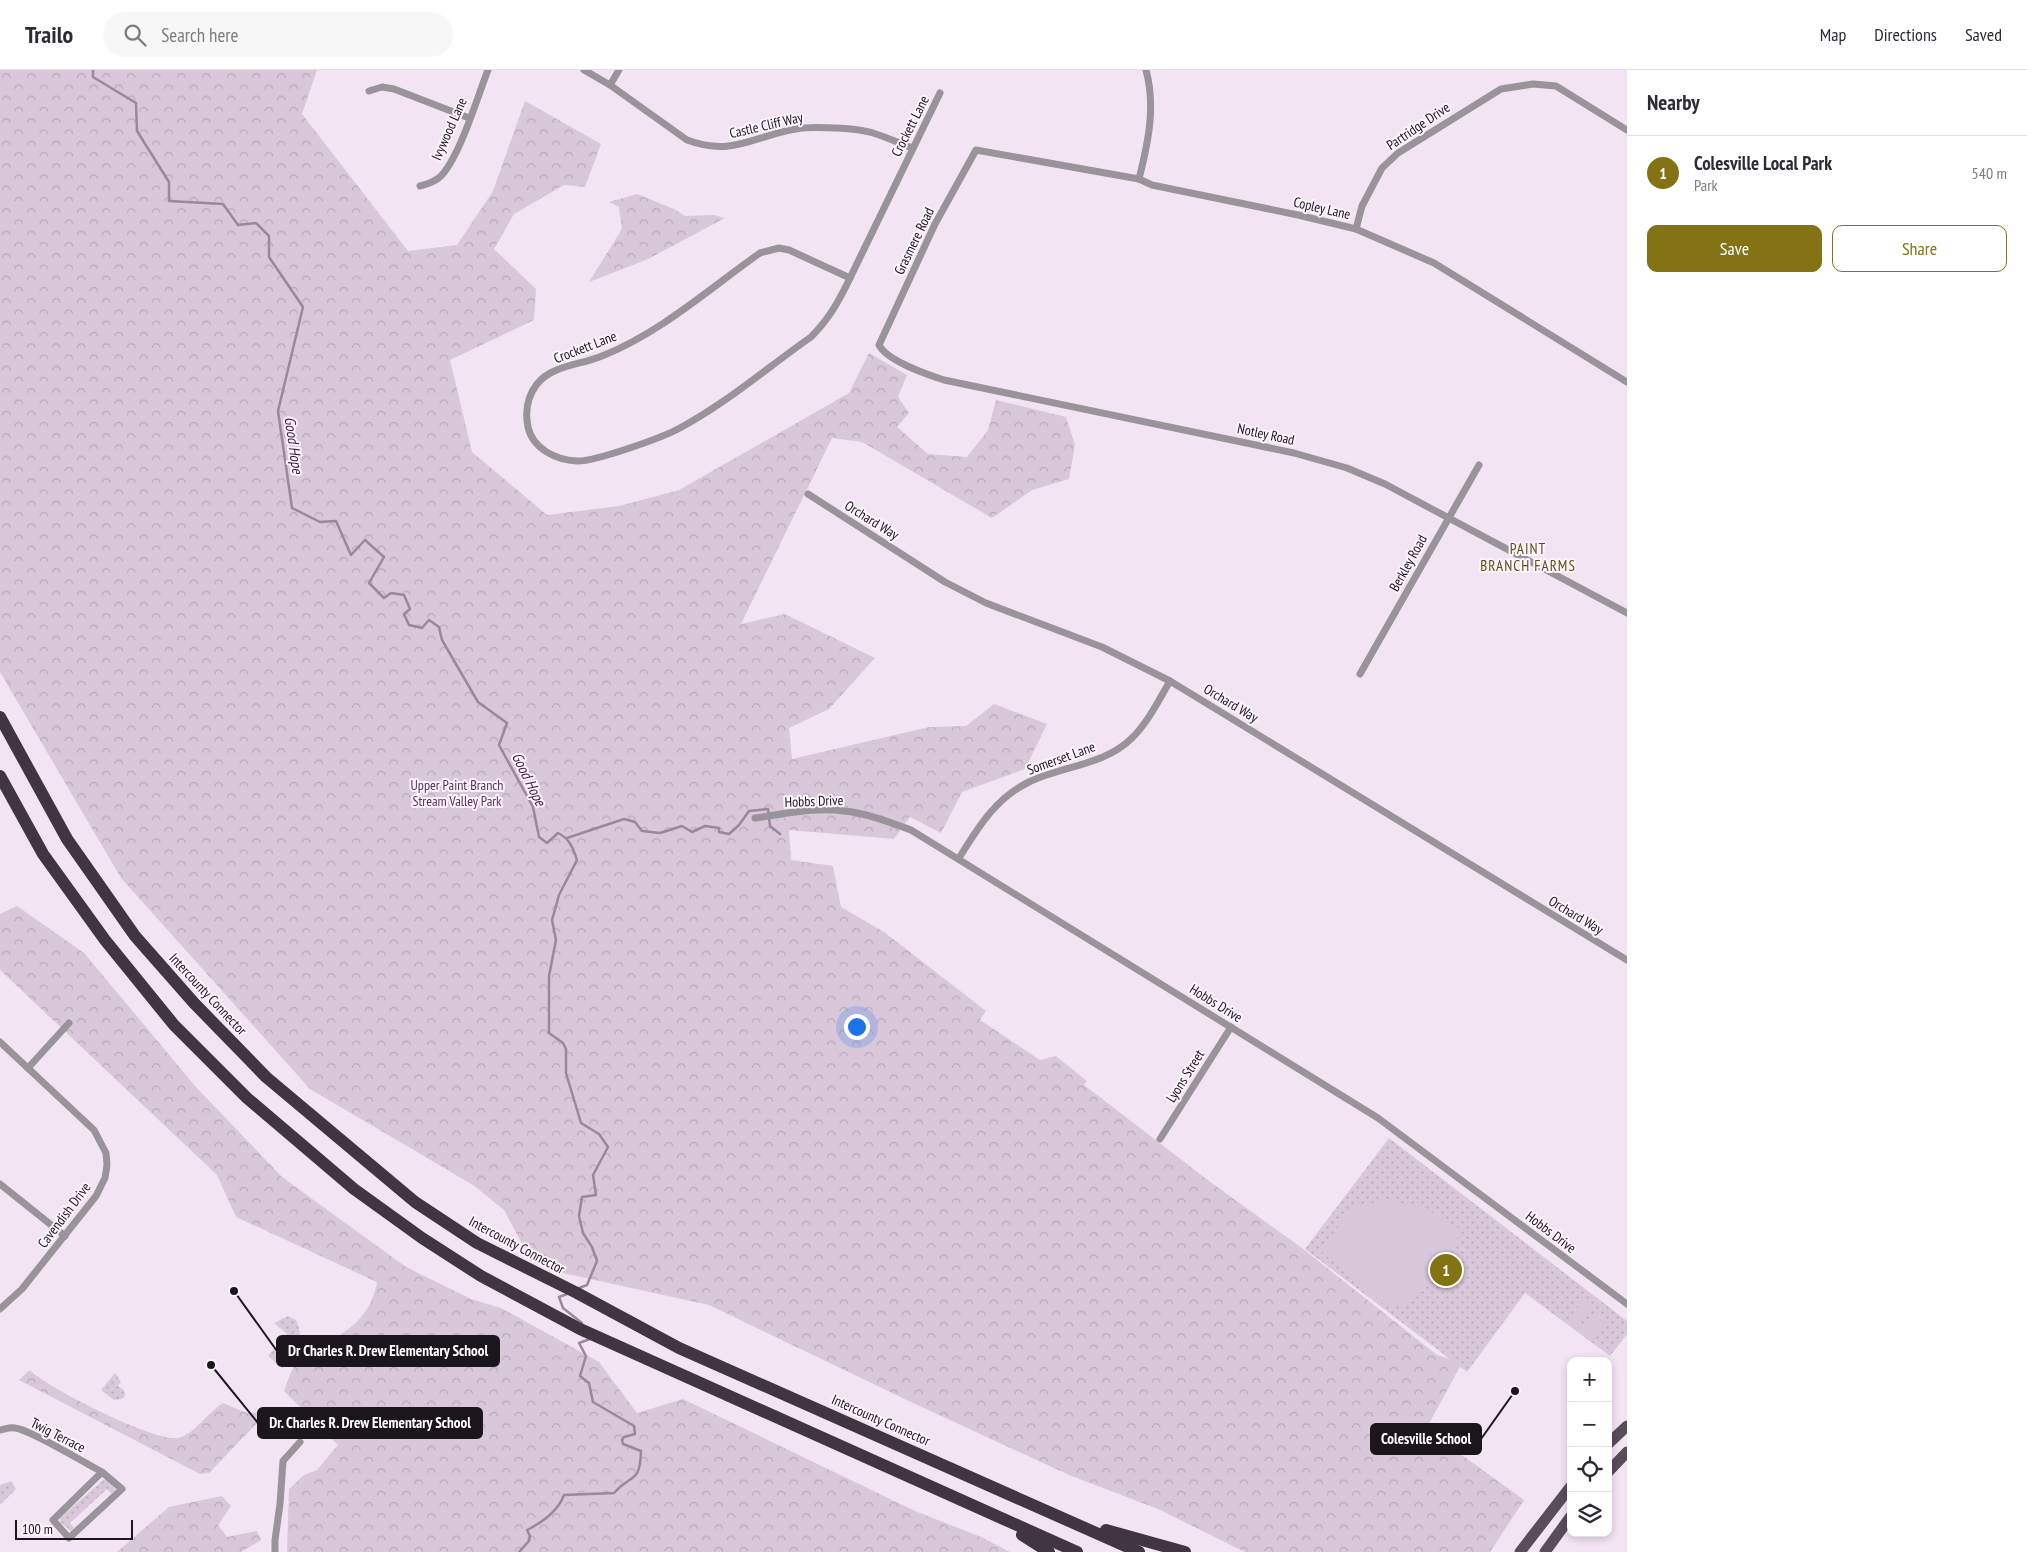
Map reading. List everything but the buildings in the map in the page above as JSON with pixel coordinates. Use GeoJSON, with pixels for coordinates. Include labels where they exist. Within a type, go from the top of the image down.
{"type":"FeatureCollection","features":[{"type":"Feature","properties":{"kind":"highway","name":"Intercounty Connector"},"geometry":{"type":"LineString","coordinates":[[0,717],[67,839],[135,936],[194,1003],[266,1077],[415,1202],[477,1243],[577,1293],[679,1348],[1140,1552]]}},
{"type":"Feature","properties":{"kind":"highway"},"geometry":{"type":"LineString","coordinates":[[0,776],[43,854],[105,940],[174,1025],[247,1098],[354,1189],[422,1238],[481,1276],[580,1329],[683,1377],[1077,1552]]}},
{"type":"Feature","properties":{"kind":"highway"},"geometry":{"type":"LineString","coordinates":[[984,1510],[1049,1552]]}},
{"type":"Feature","properties":{"kind":"highway"},"geometry":{"type":"LineString","coordinates":[[1077,1523],[1185,1552]]}},
{"type":"Feature","properties":{"kind":"main road"},"geometry":{"type":"LineString","coordinates":[[1612,1440],[1627,1426]]}},
{"type":"Feature","properties":{"kind":"main road"},"geometry":{"type":"LineString","coordinates":[[1612,1468],[1627,1452]]}},
{"type":"Feature","properties":{"kind":"main road"},"geometry":{"type":"LineString","coordinates":[[1520,1552],[1567,1491]]}},
{"type":"Feature","properties":{"kind":"main road"},"geometry":{"type":"LineString","coordinates":[[1545,1552],[1567,1522]]}},
{"type":"Feature","properties":{"kind":"street","name":"Ivywood Lane"},"geometry":{"type":"LineString","coordinates":[[420,186],[432,183],[442,175],[457,148],[488,70]]}},
{"type":"Feature","properties":{"kind":"street","name":"Castle Cliff Way"},"geometry":{"type":"LineString","coordinates":[[584,70],[610,85],[687,140],[702,145],[720,148],[736,146],[795,129],[808,128],[871,132],[912,148]]}},
{"type":"Feature","properties":{"kind":"street"},"geometry":{"type":"LineString","coordinates":[[610,85],[619,70]]}},
{"type":"Feature","properties":{"kind":"street"},"geometry":{"type":"LineString","coordinates":[[1138,179],[1150,126],[1151,101],[1146,70]]}},
{"type":"Feature","properties":{"kind":"street","name":"Partridge Drive"},"geometry":{"type":"LineString","coordinates":[[1356,229],[1362,206],[1382,168],[1398,153],[1501,88],[1533,84],[1556,86],[1627,130]]}},
{"type":"Feature","properties":{"kind":"street"},"geometry":{"type":"LineString","coordinates":[[369,91],[394,88],[469,118]]}},
{"type":"Feature","properties":{"kind":"street","name":"Crockett Lane"},"geometry":{"type":"LineString","coordinates":[[850,278],[790,250],[779,248],[760,253],[641,338],[601,356],[555,370],[543,378],[530,395],[526,411],[530,433],[546,452],[557,459],[579,462],[654,440],[696,418],[811,337],[836,306],[850,278],[912,148],[940,93]]}},
{"type":"Feature","properties":{"kind":"street","name":"Copley Lane"},"geometry":{"type":"LineString","coordinates":[[976,150],[1138,179],[1152,185],[1356,229],[1434,263],[1627,382]]}},
{"type":"Feature","properties":{"kind":"street","name":"Grasmere Road"},"geometry":{"type":"LineString","coordinates":[[879,345],[935,224],[976,150]]}},
{"type":"Feature","properties":{"kind":"street","name":"Notley Road"},"geometry":{"type":"LineString","coordinates":[[879,345],[882,352],[920,371],[944,380],[1294,452],[1347,468],[1448,517],[1627,613]]}},
{"type":"Feature","properties":{"kind":"street","name":"Berkley Road"},"geometry":{"type":"LineString","coordinates":[[1360,674],[1479,465]]}},
{"type":"Feature","properties":{"kind":"street","name":"Orchard Way"},"geometry":{"type":"LineString","coordinates":[[808,494],[946,582],[986,603],[1102,647],[1170,681],[1627,960]]}},
{"type":"Feature","properties":{"kind":"street","name":"Somerset Lane"},"geometry":{"type":"LineString","coordinates":[[959,858],[983,821],[1008,794],[1028,782],[1112,752],[1131,739],[1145,723],[1170,681]]}},
{"type":"Feature","properties":{"kind":"street","name":"Hobbs Drive"},"geometry":{"type":"LineString","coordinates":[[755,818],[807,811],[843,810],[878,818],[910,830],[959,858],[1378,1118],[1627,1304]]}},
{"type":"Feature","properties":{"kind":"street"},"geometry":{"type":"LineString","coordinates":[[28,1068],[69,1023]]}},
{"type":"Feature","properties":{"kind":"street","name":"Lyons Street"},"geometry":{"type":"LineString","coordinates":[[1160,1139],[1231,1027]]}},
{"type":"Feature","properties":{"kind":"street","name":"Cavendish Drive"},"geometry":{"type":"LineString","coordinates":[[0,1042],[94,1130],[106,1153],[105,1178],[101,1189],[22,1289],[0,1309]]}},
{"type":"Feature","properties":{"kind":"street"},"geometry":{"type":"LineString","coordinates":[[0,1184],[65,1236]]}},
{"type":"Feature","properties":{"kind":"street","name":"Twig Terrace"},"geometry":{"type":"LineString","coordinates":[[0,1430],[16,1428],[102,1472],[115,1480],[122,1489],[69,1538],[53,1520],[102,1472]]}},
{"type":"Feature","properties":{"kind":"street"},"geometry":{"type":"LineString","coordinates":[[275,1552],[283,1461],[300,1442]]}},
{"type":"Feature","properties":{"kind":"green space","name":"Upper Paint Branch Stream Valley Park"},"geometry":{"type":"Polygon","coordinates":[[[0,70],[317,70],[302,114],[408,251],[457,245],[493,191],[525,101],[601,144],[585,187],[564,185],[514,214],[494,249],[536,289],[534,320],[450,360],[472,452],[547,515],[619,506],[679,490],[849,393],[869,353],[907,375],[898,397],[909,413],[897,427],[928,454],[967,457],[988,430],[996,400],[1066,417],[1075,445],[1069,479],[1032,490],[992,518],[862,442],[832,438],[741,624],[785,614],[875,658],[829,709],[789,728],[792,759],[929,727],[966,726],[994,704],[1047,724],[1025,769],[962,792],[941,833],[910,817],[894,839],[789,830],[791,860],[833,866],[841,907],[884,932],[986,1011],[980,1020],[1040,1060],[1056,1056],[1087,1081],[1084,1085],[1209,1181],[1302,1248],[1437,1355],[1462,1363],[1426,1429],[1524,1500],[1490,1552],[1245,1552],[1158,1509],[1069,1475],[709,1305],[563,1273],[528,1255],[504,1210],[473,1185],[310,1089],[121,878],[0,672],[0,70]]]}},
{"type":"Feature","properties":{"kind":"green space"},"geometry":{"type":"Polygon","coordinates":[[[637,194],[674,209],[685,216],[714,215],[725,218],[646,260],[589,282],[622,229],[619,207],[609,202],[637,194]]]}},
{"type":"Feature","properties":{"kind":"green space"},"geometry":{"type":"Polygon","coordinates":[[[17,906],[84,953],[196,1087],[282,1177],[406,1267],[471,1299],[501,1308],[599,1362],[637,1413],[683,1399],[915,1511],[981,1537],[1010,1552],[287,1552],[289,1489],[304,1475],[317,1470],[338,1445],[284,1391],[295,1366],[356,1323],[372,1299],[377,1282],[236,1217],[217,1175],[0,970],[0,914],[17,906]]]}},
{"type":"Feature","properties":{"kind":"green space"},"geometry":{"type":"Polygon","coordinates":[[[1389,1138],[1627,1321],[1627,1334],[1610,1356],[1525,1293],[1467,1372],[1305,1249],[1389,1138]]]}},
{"type":"Feature","properties":{"kind":"green space"},"geometry":{"type":"Polygon","coordinates":[[[1389,1200],[1427,1209],[1463,1231],[1410,1304],[1384,1304],[1321,1251],[1352,1207],[1389,1200]]]}},
{"type":"Feature","properties":{"kind":"green space"},"geometry":{"type":"Polygon","coordinates":[[[1583,1300],[1593,1307],[1576,1330],[1566,1322],[1583,1300]]]}},
{"type":"Feature","properties":{"kind":"green space"},"geometry":{"type":"Polygon","coordinates":[[[1597,1310],[1607,1318],[1590,1340],[1580,1332],[1597,1310]]]}},
{"type":"Feature","properties":{"kind":"green space"},"geometry":{"type":"Polygon","coordinates":[[[288,1316],[296,1320],[300,1341],[292,1357],[282,1368],[268,1356],[287,1334],[274,1323],[288,1316]]]}},
{"type":"Feature","properties":{"kind":"green space"},"geometry":{"type":"Polygon","coordinates":[[[30,1370],[56,1388],[102,1412],[148,1432],[166,1437],[178,1438],[184,1436],[196,1428],[212,1411],[223,1403],[247,1413],[264,1412],[259,1421],[209,1473],[200,1474],[19,1380],[30,1370]]]}},
{"type":"Feature","properties":{"kind":"green space"},"geometry":{"type":"Polygon","coordinates":[[[115,1373],[121,1382],[118,1386],[124,1390],[125,1396],[122,1399],[114,1400],[101,1390],[115,1373]]]}},
{"type":"Feature","properties":{"kind":"green space"},"geometry":{"type":"Polygon","coordinates":[[[108,1479],[116,1490],[111,1493],[107,1489],[70,1523],[74,1528],[71,1531],[60,1522],[60,1518],[103,1480],[108,1479]]]}},
{"type":"Feature","properties":{"kind":"green space"},"geometry":{"type":"Polygon","coordinates":[[[11,1481],[16,1489],[0,1505],[0,1485],[11,1481]]]}},
{"type":"Feature","properties":{"kind":"green space"},"geometry":{"type":"Polygon","coordinates":[[[222,1496],[231,1506],[218,1525],[227,1537],[257,1531],[261,1540],[241,1552],[117,1552],[169,1507],[222,1496]]]}},
{"type":"Feature","properties":{"kind":"waterway","name":"Good Hope"},"geometry":{"type":"LineString","coordinates":[[93,70],[93,77],[136,103],[137,131],[169,182],[169,201],[223,204],[238,225],[256,223],[269,236],[269,257],[303,307],[278,411],[292,508],[320,522],[336,521],[351,555],[365,540],[384,557],[369,583],[384,598],[391,593],[404,595],[410,609],[404,614],[409,625],[422,628],[429,620],[439,627],[442,640],[478,702],[507,723],[499,745],[533,807],[539,837],[547,843],[558,833],[568,841],[574,852],[577,860],[559,895],[552,920],[556,940],[549,976],[549,1033],[563,1043],[566,1049],[566,1073],[581,1123],[599,1134],[608,1147],[593,1175],[596,1195],[582,1197],[579,1216],[583,1233],[592,1247],[597,1261],[587,1285],[579,1288]]}},
{"type":"Feature","properties":{"kind":"waterway"},"geometry":{"type":"LineString","coordinates":[[567,838],[624,819],[635,822],[642,831],[660,833],[682,826],[692,832],[705,826],[719,828],[719,832],[729,834],[739,825],[749,811],[768,809],[770,826],[780,834]]}},
{"type":"Feature","properties":{"kind":"waterway","name":"Good Hope"},"geometry":{"type":"LineString","coordinates":[[567,1294],[559,1297],[563,1308],[582,1323]]}},
{"type":"Feature","properties":{"kind":"waterway","name":"Good Hope"},"geometry":{"type":"LineString","coordinates":[[519,1552],[529,1541],[530,1536],[527,1530],[548,1516],[558,1506],[564,1495],[614,1493],[634,1477],[639,1469],[641,1451],[623,1444],[622,1440],[624,1437],[635,1434],[634,1426],[593,1402],[589,1383],[580,1376],[586,1356],[579,1343],[590,1339]]}},
{"type":"Feature","properties":{"kind":"place","name":"Colesville Local Park"},"geometry":{"type":"Point","coordinates":[1446,1270]}},
{"type":"Feature","properties":{"kind":"place","name":"Dr Charles R. Drew Elementary School"},"geometry":{"type":"Point","coordinates":[234,1291]}},
{"type":"Feature","properties":{"kind":"place","name":"Dr. Charles R. Drew Elementary School"},"geometry":{"type":"Point","coordinates":[211,1365]}},
{"type":"Feature","properties":{"kind":"place","name":"Colesville School"},"geometry":{"type":"Point","coordinates":[1515,1391]}},
{"type":"Feature","properties":{"kind":"district","name":"PAINT BRANCH FARMS"},"geometry":{"type":"Point","coordinates":[1528,556]}}]}
